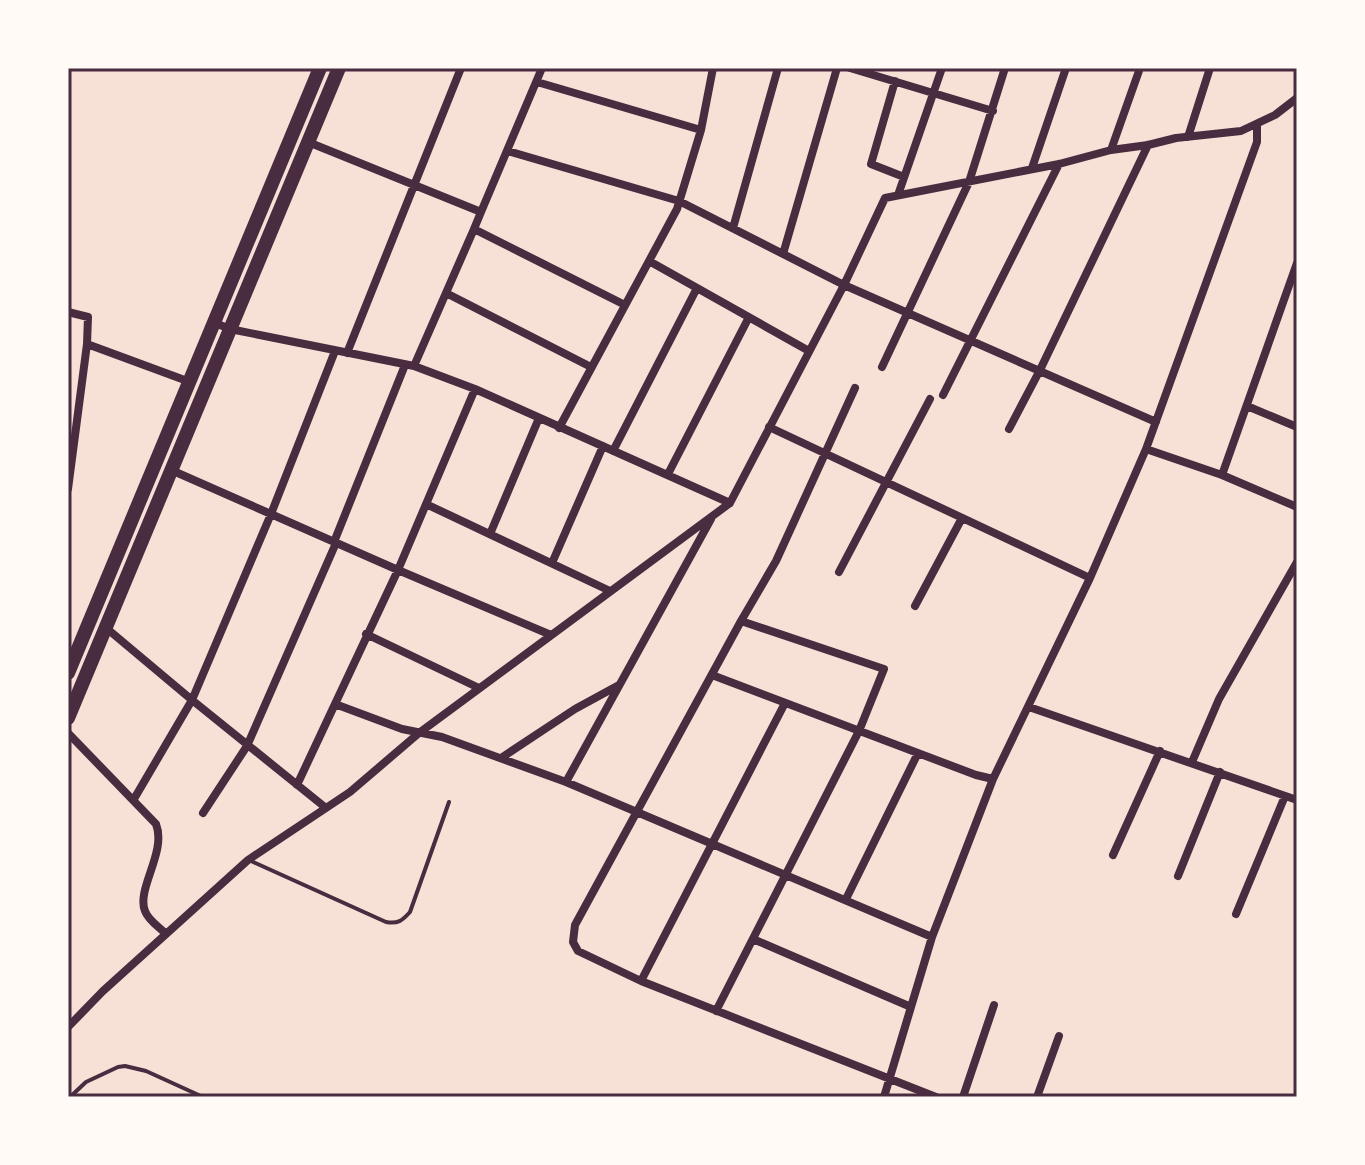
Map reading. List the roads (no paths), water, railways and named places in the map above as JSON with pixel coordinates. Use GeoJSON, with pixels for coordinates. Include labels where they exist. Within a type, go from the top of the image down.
{"type":"FeatureCollection","features":[{"type":"Feature","properties":{"kind":"highway"},"geometry":{"type":"LineString","coordinates":[[68,673],[320,68]]}},
{"type":"Feature","properties":{"kind":"highway"},"geometry":{"type":"LineString","coordinates":[[68,718],[339,68]]}},
{"type":"Feature","properties":{"kind":"street"},"geometry":{"type":"LineString","coordinates":[[347,353],[461,68]]}},
{"type":"Feature","properties":{"kind":"street"},"geometry":{"type":"LineString","coordinates":[[203,813],[247,746],[542,68]]}},
{"type":"Feature","properties":{"kind":"street"},"geometry":{"type":"LineString","coordinates":[[559,428],[679,201],[701,130],[713,68]]}},
{"type":"Feature","properties":{"kind":"street"},"geometry":{"type":"LineString","coordinates":[[733,228],[778,68]]}},
{"type":"Feature","properties":{"kind":"street"},"geometry":{"type":"LineString","coordinates":[[783,254],[837,68]]}},
{"type":"Feature","properties":{"kind":"street"},"geometry":{"type":"LineString","coordinates":[[850,68],[870,71],[993,111]]}},
{"type":"Feature","properties":{"kind":"street"},"geometry":{"type":"LineString","coordinates":[[898,195],[942,68]]}},
{"type":"Feature","properties":{"kind":"street"},"geometry":{"type":"LineString","coordinates":[[882,367],[969,182],[1005,68]]}},
{"type":"Feature","properties":{"kind":"street"},"geometry":{"type":"LineString","coordinates":[[1032,168],[1066,68]]}},
{"type":"Feature","properties":{"kind":"street"},"geometry":{"type":"LineString","coordinates":[[1111,150],[1140,68]]}},
{"type":"Feature","properties":{"kind":"street"},"geometry":{"type":"LineString","coordinates":[[1188,137],[1210,68]]}},
{"type":"Feature","properties":{"kind":"street"},"geometry":{"type":"LineString","coordinates":[[895,81],[871,164],[904,177]]}},
{"type":"Feature","properties":{"kind":"street"},"geometry":{"type":"LineString","coordinates":[[537,82],[701,130]]}},
{"type":"Feature","properties":{"kind":"street"},"geometry":{"type":"LineString","coordinates":[[68,1027],[248,860],[350,792],[419,733],[730,503],[844,285],[885,198],[1059,164],[1111,150],[1241,131],[1275,115],[1297,98]]}},
{"type":"Feature","properties":{"kind":"street"},"geometry":{"type":"LineString","coordinates":[[884,1097],[932,937],[993,779],[1090,578],[1146,449],[1257,142],[1257,124]]}},
{"type":"Feature","properties":{"kind":"street"},"geometry":{"type":"LineString","coordinates":[[308,142],[481,212]]}},
{"type":"Feature","properties":{"kind":"street"},"geometry":{"type":"LineString","coordinates":[[1009,429],[1148,145]]}},
{"type":"Feature","properties":{"kind":"street"},"geometry":{"type":"LineString","coordinates":[[508,151],[679,201],[844,285],[1156,422]]}},
{"type":"Feature","properties":{"kind":"street"},"geometry":{"type":"LineString","coordinates":[[943,395],[1059,164]]}},
{"type":"Feature","properties":{"kind":"street"},"geometry":{"type":"LineString","coordinates":[[474,229],[625,305]]}},
{"type":"Feature","properties":{"kind":"street"},"geometry":{"type":"LineString","coordinates":[[649,261],[809,351]]}},
{"type":"Feature","properties":{"kind":"street"},"geometry":{"type":"LineString","coordinates":[[1222,475],[1297,263]]}},
{"type":"Feature","properties":{"kind":"street"},"geometry":{"type":"LineString","coordinates":[[613,451],[697,288]]}},
{"type":"Feature","properties":{"kind":"street"},"geometry":{"type":"LineString","coordinates":[[446,293],[591,367]]}},
{"type":"Feature","properties":{"kind":"street"},"geometry":{"type":"LineString","coordinates":[[68,312],[88,317],[68,489]]}},
{"type":"Feature","properties":{"kind":"street"},"geometry":{"type":"LineString","coordinates":[[668,474],[749,317]]}},
{"type":"Feature","properties":{"kind":"street"},"geometry":{"type":"LineString","coordinates":[[215,323],[230,329],[410,366],[475,389],[730,503]]}},
{"type":"Feature","properties":{"kind":"street"},"geometry":{"type":"LineString","coordinates":[[87,344],[190,382]]}},
{"type":"Feature","properties":{"kind":"street"},"geometry":{"type":"LineString","coordinates":[[134,799],[192,700],[271,514],[335,351]]}},
{"type":"Feature","properties":{"kind":"street"},"geometry":{"type":"LineString","coordinates":[[855,388],[776,561],[575,925],[573,942],[578,951],[641,981],[936,1097]]}},
{"type":"Feature","properties":{"kind":"street"},"geometry":{"type":"LineString","coordinates":[[297,785],[398,570],[475,389]]}},
{"type":"Feature","properties":{"kind":"street"},"geometry":{"type":"LineString","coordinates":[[839,572],[930,399]]}},
{"type":"Feature","properties":{"kind":"street"},"geometry":{"type":"LineString","coordinates":[[1247,406],[1297,427]]}},
{"type":"Feature","properties":{"kind":"street"},"geometry":{"type":"LineString","coordinates":[[490,534],[539,418]]}},
{"type":"Feature","properties":{"kind":"street"},"geometry":{"type":"LineString","coordinates":[[769,427],[1090,578]]}},
{"type":"Feature","properties":{"kind":"street"},"geometry":{"type":"LineString","coordinates":[[552,563],[603,446]]}},
{"type":"Feature","properties":{"kind":"street"},"geometry":{"type":"LineString","coordinates":[[1146,449],[1222,475],[1297,507]]}},
{"type":"Feature","properties":{"kind":"street"},"geometry":{"type":"LineString","coordinates":[[170,469],[551,635]]}},
{"type":"Feature","properties":{"kind":"street"},"geometry":{"type":"LineString","coordinates":[[426,504],[610,591]]}},
{"type":"Feature","properties":{"kind":"street"},"geometry":{"type":"LineString","coordinates":[[566,782],[713,514]]}},
{"type":"Feature","properties":{"kind":"street"},"geometry":{"type":"LineString","coordinates":[[915,606],[962,518]]}},
{"type":"Feature","properties":{"kind":"street"},"geometry":{"type":"LineString","coordinates":[[1192,762],[1219,699],[1297,562]]}},
{"type":"Feature","properties":{"kind":"street"},"geometry":{"type":"LineString","coordinates":[[716,1011],[859,731],[884,669],[741,621]]}},
{"type":"Feature","properties":{"kind":"street"},"geometry":{"type":"LineString","coordinates":[[105,627],[326,808]]}},
{"type":"Feature","properties":{"kind":"street"},"geometry":{"type":"LineString","coordinates":[[366,634],[479,688]]}},
{"type":"Feature","properties":{"kind":"street"},"geometry":{"type":"LineString","coordinates":[[712,675],[993,779]]}},
{"type":"Feature","properties":{"kind":"street"},"geometry":{"type":"LineString","coordinates":[[501,758],[619,684]]}},
{"type":"Feature","properties":{"kind":"street"},"geometry":{"type":"LineString","coordinates":[[641,981],[785,703]]}},
{"type":"Feature","properties":{"kind":"street"},"geometry":{"type":"LineString","coordinates":[[335,704],[419,733],[442,737],[566,782],[932,937]]}},
{"type":"Feature","properties":{"kind":"street"},"geometry":{"type":"LineString","coordinates":[[1029,707],[1297,800]]}},
{"type":"Feature","properties":{"kind":"street"},"geometry":{"type":"LineString","coordinates":[[68,733],[156,824],[159,844],[143,902],[145,912],[166,934]]}},
{"type":"Feature","properties":{"kind":"street"},"geometry":{"type":"LineString","coordinates":[[1113,855],[1160,751]]}},
{"type":"Feature","properties":{"kind":"street"},"geometry":{"type":"LineString","coordinates":[[846,899],[918,753]]}},
{"type":"Feature","properties":{"kind":"street"},"geometry":{"type":"LineString","coordinates":[[1178,876],[1220,772]]}},
{"type":"Feature","properties":{"kind":"street"},"geometry":{"type":"LineString","coordinates":[[1236,914],[1285,796]]}},
{"type":"Feature","properties":{"kind":"street"},"geometry":{"type":"LineString","coordinates":[[753,939],[911,1007]]}},
{"type":"Feature","properties":{"kind":"street"},"geometry":{"type":"LineString","coordinates":[[963,1097],[994,1005]]}},
{"type":"Feature","properties":{"kind":"street"},"geometry":{"type":"LineString","coordinates":[[1037,1097],[1059,1036]]}},
{"type":"Feature","properties":{"kind":"lane"},"geometry":{"type":"LineString","coordinates":[[248,860],[394,923],[402,921],[410,912],[449,802]]}},
{"type":"Feature","properties":{"kind":"lane"},"geometry":{"type":"LineString","coordinates":[[70,1097],[86,1082],[125,1066],[146,1071],[203,1097]]}}]}
